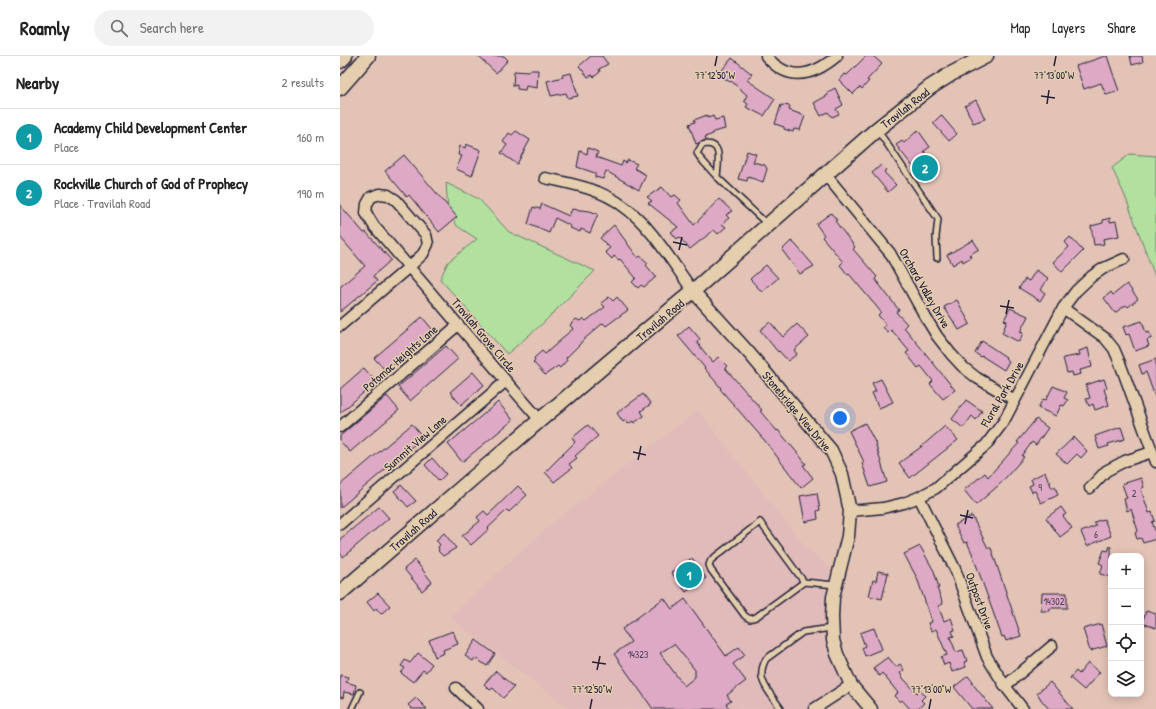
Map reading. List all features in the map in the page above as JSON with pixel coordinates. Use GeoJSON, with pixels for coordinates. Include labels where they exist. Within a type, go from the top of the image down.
{"type":"FeatureCollection","features":[{"type":"Feature","properties":{"kind":"main road"},"geometry":{"type":"LineString","coordinates":[[340,61],[345,56]]}},
{"type":"Feature","properties":{"kind":"main road"},"geometry":{"type":"LineString","coordinates":[[340,88],[368,56]]}},
{"type":"Feature","properties":{"kind":"main road","name":"Travilah Road"},"geometry":{"type":"LineString","coordinates":[[340,592],[693,291],[876,130],[929,88],[951,74],[986,56]]}},
{"type":"Feature","properties":{"kind":"street"},"geometry":{"type":"LineString","coordinates":[[766,56],[778,68],[796,75],[809,73],[820,69],[837,56]]}},
{"type":"Feature","properties":{"kind":"street","name":"Orchard Valley Drive"},"geometry":{"type":"LineString","coordinates":[[825,174],[890,253],[937,336],[952,354],[963,367],[977,378],[1015,400]]}},
{"type":"Feature","properties":{"kind":"street"},"geometry":{"type":"LineString","coordinates":[[545,178],[581,186],[606,196],[623,206],[647,227],[693,291]]}},
{"type":"Feature","properties":{"kind":"street","name":"Travilah Grove Circle"},"geometry":{"type":"LineString","coordinates":[[409,267],[423,254],[428,244],[426,235],[396,200],[388,195],[380,194],[371,197],[367,204],[366,213],[374,226],[458,325],[540,420]]}},
{"type":"Feature","properties":{"kind":"street","name":"Floral Park Drive"},"geometry":{"type":"LineString","coordinates":[[850,511],[883,508],[904,503],[919,497],[936,488],[986,445],[1004,421],[1063,308],[1076,290],[1104,268],[1124,259]]}},
{"type":"Feature","properties":{"kind":"street"},"geometry":{"type":"LineString","coordinates":[[340,326],[409,267]]}},
{"type":"Feature","properties":{"kind":"street","name":"Stonebridge View Drive"},"geometry":{"type":"LineString","coordinates":[[693,291],[830,450],[842,474],[850,511],[848,536],[833,597],[833,640],[837,654],[851,685],[871,709]]}},
{"type":"Feature","properties":{"kind":"street"},"geometry":{"type":"LineString","coordinates":[[1063,308],[1105,338],[1114,349],[1156,462]]}},
{"type":"Feature","properties":{"kind":"street","name":"Potomac Heights Lane"},"geometry":{"type":"LineString","coordinates":[[340,427],[458,325]]}},
{"type":"Feature","properties":{"kind":"street","name":"Summit View Lane"},"geometry":{"type":"LineString","coordinates":[[340,524],[506,381]]}},
{"type":"Feature","properties":{"kind":"street"},"geometry":{"type":"LineString","coordinates":[[1090,488],[1106,471],[1125,461],[1152,452]]}},
{"type":"Feature","properties":{"kind":"street","name":"Outpost Drive"},"geometry":{"type":"LineString","coordinates":[[919,497],[955,569],[987,657],[1005,686],[1023,709]]}},
{"type":"Feature","properties":{"kind":"street"},"geometry":{"type":"LineString","coordinates":[[1005,686],[1052,646]]}},
{"type":"Feature","properties":{"kind":"street"},"geometry":{"type":"LineString","coordinates":[[814,709],[851,685]]}},
{"type":"Feature","properties":{"kind":"street"},"geometry":{"type":"LineString","coordinates":[[456,688],[478,709]]}},
{"type":"Feature","properties":{"kind":"lane"},"geometry":{"type":"LineString","coordinates":[[876,130],[938,219],[936,237],[937,258]]}},
{"type":"Feature","properties":{"kind":"lane"},"geometry":{"type":"LineString","coordinates":[[717,177],[718,149],[714,145],[708,143],[702,145],[697,153],[700,158],[717,177],[768,225]]}},
{"type":"Feature","properties":{"kind":"lane"},"geometry":{"type":"LineString","coordinates":[[804,582],[760,522],[711,560],[709,564],[711,570],[745,616],[750,619],[756,617],[804,582],[836,586]]}},
{"type":"Feature","properties":{"kind":"lane"},"geometry":{"type":"LineString","coordinates":[[781,709],[762,682],[762,665],[766,659],[803,632],[832,628]]}},
{"type":"Feature","properties":{"kind":"lane"},"geometry":{"type":"LineString","coordinates":[[352,709],[360,692]]}},
{"type":"Feature","properties":{"kind":"shaded area"},"geometry":{"type":"Polygon","coordinates":[[[698,410],[804,545],[839,576],[832,616],[851,685],[814,709],[569,709],[449,617],[556,520],[698,410]]]}},
{"type":"Feature","properties":{"kind":"green space"},"geometry":{"type":"Polygon","coordinates":[[[1130,154],[1156,156],[1156,279],[1125,196],[1112,168],[1130,154]]]}},
{"type":"Feature","properties":{"kind":"green space"},"geometry":{"type":"Polygon","coordinates":[[[446,183],[479,199],[509,232],[595,271],[542,324],[507,354],[440,279],[448,262],[477,239],[457,226],[448,211],[446,183]]]}},
{"type":"Feature","properties":{"kind":"building"},"geometry":{"type":"Polygon","coordinates":[[[478,56],[504,56],[508,60],[496,73],[478,56]]]}},
{"type":"Feature","properties":{"kind":"building"},"geometry":{"type":"Polygon","coordinates":[[[591,56],[602,56],[608,64],[599,69],[600,72],[594,77],[592,75],[588,77],[579,66],[591,56]]]}},
{"type":"Feature","properties":{"kind":"building"},"geometry":{"type":"Polygon","coordinates":[[[866,56],[873,56],[882,64],[867,80],[869,81],[862,89],[860,87],[853,94],[839,80],[844,74],[847,75],[866,56]]]}},
{"type":"Feature","properties":{"kind":"building"},"geometry":{"type":"Polygon","coordinates":[[[1107,56],[1119,91],[1106,95],[1101,83],[1084,89],[1076,66],[1107,56]]]}},
{"type":"Feature","properties":{"kind":"building"},"geometry":{"type":"Polygon","coordinates":[[[1130,56],[1142,56],[1143,62],[1132,65],[1130,56]]]}},
{"type":"Feature","properties":{"kind":"building"},"geometry":{"type":"Polygon","coordinates":[[[732,58],[752,74],[747,80],[775,99],[764,116],[746,107],[748,104],[744,101],[747,95],[731,81],[730,82],[723,77],[726,73],[722,70],[732,58]]]}},
{"type":"Feature","properties":{"kind":"building"},"geometry":{"type":"Polygon","coordinates":[[[530,70],[538,70],[537,88],[526,86],[525,90],[517,89],[517,85],[513,86],[514,71],[529,72],[530,70]]]}},
{"type":"Feature","properties":{"kind":"building"},"geometry":{"type":"Polygon","coordinates":[[[571,73],[578,96],[568,98],[566,93],[551,96],[547,81],[563,77],[562,75],[571,73]]]}},
{"type":"Feature","properties":{"kind":"building"},"geometry":{"type":"Polygon","coordinates":[[[835,88],[843,105],[836,109],[839,114],[832,117],[828,112],[821,116],[814,103],[828,95],[827,93],[835,88]]]}},
{"type":"Feature","properties":{"kind":"building"},"geometry":{"type":"Polygon","coordinates":[[[976,100],[985,119],[973,123],[965,106],[976,100]]]}},
{"type":"Feature","properties":{"kind":"building"},"geometry":{"type":"Polygon","coordinates":[[[781,105],[790,106],[789,110],[805,116],[800,130],[794,129],[793,132],[775,124],[781,105]]]}},
{"type":"Feature","properties":{"kind":"building"},"geometry":{"type":"Polygon","coordinates":[[[707,115],[708,118],[713,116],[715,120],[723,118],[725,129],[713,132],[713,134],[705,137],[706,140],[696,144],[689,124],[695,122],[694,120],[707,115]]]}},
{"type":"Feature","properties":{"kind":"building"},"geometry":{"type":"Polygon","coordinates":[[[941,115],[957,134],[949,141],[933,123],[941,115]]]}},
{"type":"Feature","properties":{"kind":"building"},"geometry":{"type":"Polygon","coordinates":[[[918,130],[930,147],[924,151],[939,172],[925,182],[896,145],[902,141],[904,143],[918,130]]]}},
{"type":"Feature","properties":{"kind":"building"},"geometry":{"type":"Polygon","coordinates":[[[516,131],[530,140],[517,164],[501,153],[507,145],[503,142],[509,133],[512,135],[516,131]]]}},
{"type":"Feature","properties":{"kind":"building"},"geometry":{"type":"Polygon","coordinates":[[[466,144],[481,150],[472,176],[456,169],[462,156],[458,155],[460,146],[465,148],[466,144]]]}},
{"type":"Feature","properties":{"kind":"building"},"geometry":{"type":"Polygon","coordinates":[[[588,148],[598,152],[596,157],[621,166],[623,161],[626,163],[628,160],[637,164],[634,168],[646,175],[639,190],[606,171],[603,179],[595,177],[595,173],[577,167],[580,151],[587,154],[588,148]]]}},
{"type":"Feature","properties":{"kind":"building"},"geometry":{"type":"Polygon","coordinates":[[[747,151],[756,154],[753,162],[765,165],[767,169],[763,182],[748,177],[747,181],[738,179],[747,151]]]}},
{"type":"Feature","properties":{"kind":"building"},"geometry":{"type":"Polygon","coordinates":[[[404,155],[457,217],[439,232],[409,195],[407,197],[385,171],[404,155]]]}},
{"type":"Feature","properties":{"kind":"building"},"geometry":{"type":"Polygon","coordinates":[[[881,165],[886,170],[884,172],[896,185],[888,192],[872,173],[881,165]]]}},
{"type":"Feature","properties":{"kind":"building"},"geometry":{"type":"Polygon","coordinates":[[[662,187],[671,197],[675,195],[681,200],[678,203],[694,225],[719,199],[732,211],[726,215],[729,218],[722,224],[726,227],[718,234],[714,230],[690,249],[679,237],[677,239],[671,232],[678,227],[648,203],[652,201],[647,197],[662,187]]]}},
{"type":"Feature","properties":{"kind":"building"},"geometry":{"type":"Polygon","coordinates":[[[542,204],[569,216],[572,209],[590,211],[598,214],[590,233],[581,229],[580,232],[570,228],[571,226],[555,218],[549,233],[528,224],[533,207],[540,209],[542,204]]]}},
{"type":"Feature","properties":{"kind":"building"},"geometry":{"type":"Polygon","coordinates":[[[340,205],[364,233],[366,232],[391,260],[373,276],[377,281],[340,312],[340,287],[365,266],[340,237],[340,205]]]}},
{"type":"Feature","properties":{"kind":"building"},"geometry":{"type":"Polygon","coordinates":[[[831,213],[837,220],[835,221],[855,247],[853,249],[877,277],[875,279],[899,310],[896,312],[907,324],[904,327],[955,390],[943,399],[930,384],[933,381],[921,366],[918,368],[906,353],[909,351],[895,334],[891,330],[888,333],[883,327],[886,325],[878,315],[881,312],[840,265],[843,262],[822,237],[824,235],[816,224],[831,213]]]}},
{"type":"Feature","properties":{"kind":"building"},"geometry":{"type":"Polygon","coordinates":[[[1110,218],[1110,222],[1116,221],[1119,236],[1103,239],[1104,244],[1094,245],[1091,226],[1103,223],[1103,220],[1110,218]]]}},
{"type":"Feature","properties":{"kind":"building"},"geometry":{"type":"Polygon","coordinates":[[[614,225],[638,258],[640,256],[648,263],[646,265],[656,277],[644,287],[641,285],[638,288],[632,282],[636,278],[620,259],[619,260],[614,256],[612,259],[605,252],[610,248],[600,238],[614,225]]]}},
{"type":"Feature","properties":{"kind":"building"},"geometry":{"type":"Polygon","coordinates":[[[1070,237],[1083,251],[1062,272],[1053,262],[1069,247],[1065,242],[1070,237]]]}},
{"type":"Feature","properties":{"kind":"building"},"geometry":{"type":"Polygon","coordinates":[[[973,240],[979,249],[969,255],[971,257],[963,262],[962,259],[953,265],[947,255],[973,240]]]}},
{"type":"Feature","properties":{"kind":"building"},"geometry":{"type":"Polygon","coordinates":[[[791,241],[814,266],[800,274],[782,250],[791,241]]]}},
{"type":"Feature","properties":{"kind":"building"},"geometry":{"type":"Polygon","coordinates":[[[766,265],[778,278],[762,292],[750,279],[766,265]]]}},
{"type":"Feature","properties":{"kind":"building"},"geometry":{"type":"Polygon","coordinates":[[[1036,270],[1048,278],[1041,290],[1045,293],[1040,301],[1019,288],[1025,279],[1029,281],[1036,270]]]}},
{"type":"Feature","properties":{"kind":"building"},"geometry":{"type":"Polygon","coordinates":[[[1127,284],[1138,299],[1128,307],[1126,305],[1115,313],[1104,298],[1111,292],[1113,295],[1127,284]]]}},
{"type":"Feature","properties":{"kind":"building"},"geometry":{"type":"Polygon","coordinates":[[[609,297],[613,301],[617,297],[628,310],[606,326],[603,323],[581,342],[566,358],[567,360],[560,368],[558,366],[545,375],[533,362],[535,360],[534,358],[542,351],[545,354],[573,329],[570,325],[576,319],[580,321],[583,318],[586,321],[605,307],[601,303],[609,297]]]}},
{"type":"Feature","properties":{"kind":"building"},"geometry":{"type":"Polygon","coordinates":[[[957,300],[970,324],[959,330],[944,307],[957,300]]]}},
{"type":"Feature","properties":{"kind":"building"},"geometry":{"type":"Polygon","coordinates":[[[1010,308],[1028,316],[1020,332],[1023,333],[1019,342],[1002,333],[1007,321],[1004,320],[1010,308]]]}},
{"type":"Feature","properties":{"kind":"building"},"geometry":{"type":"Polygon","coordinates":[[[422,317],[433,330],[386,371],[374,358],[422,317]]]}},
{"type":"Feature","properties":{"kind":"building"},"geometry":{"type":"Polygon","coordinates":[[[1142,321],[1146,333],[1149,332],[1152,338],[1147,340],[1149,346],[1135,351],[1129,334],[1126,335],[1123,327],[1142,321]]]}},
{"type":"Feature","properties":{"kind":"building"},"geometry":{"type":"Polygon","coordinates":[[[770,322],[783,337],[797,324],[809,337],[794,350],[797,354],[788,361],[779,351],[778,352],[760,330],[770,322]]]}},
{"type":"Feature","properties":{"kind":"building"},"geometry":{"type":"Polygon","coordinates":[[[689,326],[700,339],[697,342],[713,362],[718,357],[727,366],[725,368],[806,464],[803,465],[813,478],[801,488],[765,441],[720,389],[721,388],[678,336],[689,326]]]}},
{"type":"Feature","properties":{"kind":"building"},"geometry":{"type":"Polygon","coordinates":[[[982,341],[1006,357],[1005,358],[1009,361],[1004,370],[975,353],[982,341]]]}},
{"type":"Feature","properties":{"kind":"building"},"geometry":{"type":"Polygon","coordinates":[[[446,346],[458,359],[410,401],[398,387],[446,346]]]}},
{"type":"Feature","properties":{"kind":"building"},"geometry":{"type":"Polygon","coordinates":[[[1088,348],[1092,367],[1080,370],[1081,374],[1073,376],[1072,372],[1067,373],[1063,358],[1080,355],[1079,351],[1088,348]]]}},
{"type":"Feature","properties":{"kind":"building"},"geometry":{"type":"Polygon","coordinates":[[[1156,359],[1155,397],[1146,372],[1142,374],[1139,365],[1156,359]]]}},
{"type":"Feature","properties":{"kind":"building"},"geometry":{"type":"Polygon","coordinates":[[[364,368],[376,382],[340,413],[340,389],[364,368]]]}},
{"type":"Feature","properties":{"kind":"building"},"geometry":{"type":"Polygon","coordinates":[[[473,372],[484,385],[461,405],[450,392],[473,372]]]}},
{"type":"Feature","properties":{"kind":"building"},"geometry":{"type":"Polygon","coordinates":[[[881,379],[893,402],[879,408],[872,393],[876,391],[872,383],[881,379]]]}},
{"type":"Feature","properties":{"kind":"building"},"geometry":{"type":"Polygon","coordinates":[[[1104,379],[1107,388],[1104,389],[1109,405],[1095,410],[1093,404],[1089,406],[1086,399],[1090,398],[1086,385],[1104,379]]]}},
{"type":"Feature","properties":{"kind":"building"},"geometry":{"type":"Polygon","coordinates":[[[1053,386],[1067,392],[1064,398],[1068,400],[1064,406],[1061,405],[1056,416],[1038,408],[1043,399],[1046,400],[1053,386]]]}},
{"type":"Feature","properties":{"kind":"building"},"geometry":{"type":"Polygon","coordinates":[[[643,394],[651,404],[641,411],[644,416],[634,423],[633,421],[628,424],[626,420],[623,422],[617,413],[643,394]]]}},
{"type":"Feature","properties":{"kind":"building"},"geometry":{"type":"Polygon","coordinates":[[[387,396],[399,410],[350,452],[340,441],[340,436],[387,396]]]}},
{"type":"Feature","properties":{"kind":"building"},"geometry":{"type":"Polygon","coordinates":[[[966,400],[982,411],[976,420],[972,416],[963,428],[952,419],[966,400]]]}},
{"type":"Feature","properties":{"kind":"building"},"geometry":{"type":"Polygon","coordinates":[[[498,402],[513,420],[462,462],[448,444],[498,402]]]}},
{"type":"Feature","properties":{"kind":"building"},"geometry":{"type":"Polygon","coordinates":[[[1036,419],[1048,428],[1036,445],[1032,442],[1022,456],[1024,457],[1000,484],[976,505],[964,490],[985,473],[988,477],[1019,443],[1017,442],[1036,419]]]}},
{"type":"Feature","properties":{"kind":"building"},"geometry":{"type":"Polygon","coordinates":[[[865,423],[877,446],[887,482],[870,487],[862,463],[864,462],[849,431],[865,423]]]}},
{"type":"Feature","properties":{"kind":"building"},"geometry":{"type":"Polygon","coordinates":[[[412,424],[423,437],[340,508],[340,485],[412,424]]]}},
{"type":"Feature","properties":{"kind":"building"},"geometry":{"type":"Polygon","coordinates":[[[588,425],[598,436],[575,456],[577,458],[569,464],[572,468],[554,482],[545,472],[575,442],[572,438],[588,425]]]}},
{"type":"Feature","properties":{"kind":"building"},"geometry":{"type":"Polygon","coordinates":[[[945,426],[958,440],[910,478],[899,463],[921,447],[945,426]]]}},
{"type":"Feature","properties":{"kind":"building"},"geometry":{"type":"Polygon","coordinates":[[[1121,427],[1125,439],[1108,444],[1109,446],[1099,449],[1095,436],[1121,427]]]}},
{"type":"Feature","properties":{"kind":"building"},"geometry":{"type":"Polygon","coordinates":[[[1074,437],[1087,451],[1081,458],[1077,454],[1067,464],[1056,454],[1074,437]]]}},
{"type":"Feature","properties":{"kind":"building"},"geometry":{"type":"Polygon","coordinates":[[[432,458],[446,474],[439,481],[425,465],[432,458]]]}},
{"type":"Feature","properties":{"kind":"building"},"geometry":{"type":"Polygon","coordinates":[[[1045,472],[1052,488],[1055,486],[1058,495],[1041,503],[1035,491],[1032,492],[1029,486],[1033,484],[1031,479],[1045,472]]]}},
{"type":"Feature","properties":{"kind":"building"},"geometry":{"type":"Polygon","coordinates":[[[1141,478],[1144,487],[1141,489],[1149,513],[1152,512],[1155,521],[1152,522],[1156,533],[1156,539],[1143,543],[1141,538],[1137,539],[1135,533],[1138,531],[1131,509],[1127,511],[1124,499],[1127,498],[1122,484],[1141,478]]]}},
{"type":"Feature","properties":{"kind":"building"},"geometry":{"type":"Polygon","coordinates":[[[401,485],[416,501],[408,507],[394,491],[401,485]]]}},
{"type":"Feature","properties":{"kind":"building"},"geometry":{"type":"Polygon","coordinates":[[[518,486],[527,495],[509,512],[507,510],[471,545],[462,536],[480,521],[477,517],[484,511],[488,515],[518,486]]]}},
{"type":"Feature","properties":{"kind":"building"},"geometry":{"type":"Polygon","coordinates":[[[817,493],[820,510],[817,511],[818,519],[805,522],[800,496],[817,493]]]}},
{"type":"Feature","properties":{"kind":"building"},"geometry":{"type":"Polygon","coordinates":[[[379,507],[389,518],[343,557],[340,553],[340,539],[379,507]]]}},
{"type":"Feature","properties":{"kind":"building"},"geometry":{"type":"Polygon","coordinates":[[[1061,507],[1066,514],[1063,516],[1072,528],[1060,537],[1046,518],[1061,507]]]}},
{"type":"Feature","properties":{"kind":"building"},"geometry":{"type":"Polygon","coordinates":[[[972,516],[988,548],[991,548],[1021,636],[1006,641],[1004,636],[1002,637],[972,553],[967,542],[964,543],[955,525],[972,516]]]}},
{"type":"Feature","properties":{"kind":"building"},"geometry":{"type":"Polygon","coordinates":[[[1104,519],[1111,536],[1087,546],[1081,532],[1096,526],[1094,522],[1104,519]]]}},
{"type":"Feature","properties":{"kind":"building"},"geometry":{"type":"Polygon","coordinates":[[[444,533],[456,548],[443,556],[438,551],[438,547],[440,545],[436,540],[444,533]]]}},
{"type":"Feature","properties":{"kind":"building"},"geometry":{"type":"Polygon","coordinates":[[[920,546],[934,571],[939,588],[937,588],[943,604],[938,606],[944,621],[951,618],[955,630],[952,631],[954,636],[950,637],[956,652],[963,650],[967,661],[964,662],[966,667],[952,672],[949,663],[944,665],[941,657],[947,655],[936,629],[931,631],[928,623],[932,622],[917,578],[904,554],[920,546]]]}},
{"type":"Feature","properties":{"kind":"building"},"geometry":{"type":"Polygon","coordinates":[[[1110,546],[1111,553],[1108,553],[1108,576],[1100,574],[1103,565],[1099,563],[1104,550],[1108,551],[1110,546]]]}},
{"type":"Feature","properties":{"kind":"building"},"geometry":{"type":"Polygon","coordinates":[[[692,558],[706,578],[686,592],[671,572],[692,558]]]}},
{"type":"Feature","properties":{"kind":"building"},"geometry":{"type":"Polygon","coordinates":[[[415,560],[432,582],[422,591],[404,569],[415,560]]]}},
{"type":"Feature","properties":{"kind":"building"},"geometry":{"type":"Polygon","coordinates":[[[878,571],[888,573],[882,599],[869,596],[873,580],[876,581],[878,571]]]}},
{"type":"Feature","properties":{"kind":"building"},"geometry":{"type":"Polygon","coordinates":[[[378,593],[390,606],[381,614],[376,608],[374,611],[367,602],[378,593]]]}},
{"type":"Feature","properties":{"kind":"building"},"geometry":{"type":"Polygon","coordinates":[[[1042,593],[1067,593],[1067,608],[1050,608],[1050,611],[1041,611],[1042,593]]]}},
{"type":"Feature","properties":{"kind":"building"},"geometry":{"type":"Polygon","coordinates":[[[664,598],[672,609],[685,599],[726,656],[739,647],[745,655],[733,664],[746,681],[727,695],[731,701],[726,704],[730,709],[653,709],[614,654],[631,642],[622,629],[664,598]],[[674,644],[660,653],[684,686],[695,677],[695,670],[674,644]]]}},
{"type":"Feature","properties":{"kind":"building"},"geometry":{"type":"Polygon","coordinates":[[[1146,611],[1156,614],[1156,628],[1144,624],[1146,611]]]}},
{"type":"Feature","properties":{"kind":"building"},"geometry":{"type":"Polygon","coordinates":[[[1101,624],[1107,646],[1090,651],[1083,629],[1101,624]]]}},
{"type":"Feature","properties":{"kind":"building"},"geometry":{"type":"Polygon","coordinates":[[[874,628],[882,649],[865,656],[862,648],[865,646],[860,633],[874,628]]]}},
{"type":"Feature","properties":{"kind":"building"},"geometry":{"type":"Polygon","coordinates":[[[453,631],[458,644],[443,650],[444,653],[435,657],[429,640],[453,631]]]}},
{"type":"Feature","properties":{"kind":"building"},"geometry":{"type":"Polygon","coordinates":[[[476,640],[495,654],[487,666],[475,658],[473,661],[465,656],[476,640]]]}},
{"type":"Feature","properties":{"kind":"building"},"geometry":{"type":"Polygon","coordinates":[[[418,653],[432,664],[426,672],[423,670],[413,682],[401,673],[405,668],[401,666],[405,660],[410,663],[418,653]]]}},
{"type":"Feature","properties":{"kind":"building"},"geometry":{"type":"Polygon","coordinates":[[[888,657],[896,667],[900,664],[904,670],[900,673],[903,678],[917,693],[920,690],[925,696],[921,700],[924,703],[918,709],[910,709],[902,700],[900,702],[894,696],[898,693],[882,673],[879,676],[873,668],[888,657]]]}},
{"type":"Feature","properties":{"kind":"building"},"geometry":{"type":"Polygon","coordinates":[[[1088,663],[1100,672],[1084,690],[1070,678],[1076,671],[1079,674],[1088,663]]]}},
{"type":"Feature","properties":{"kind":"building"},"geometry":{"type":"Polygon","coordinates":[[[496,671],[514,687],[503,698],[493,688],[490,690],[484,684],[496,671]]]}},
{"type":"Feature","properties":{"kind":"building"},"geometry":{"type":"Polygon","coordinates":[[[340,675],[348,677],[346,682],[356,685],[354,694],[344,692],[343,698],[340,697],[340,675]]]}},
{"type":"Feature","properties":{"kind":"building"},"geometry":{"type":"Polygon","coordinates":[[[968,676],[993,709],[972,709],[954,687],[968,676]]]}},
{"type":"Feature","properties":{"kind":"building"},"geometry":{"type":"Polygon","coordinates":[[[1050,682],[1073,709],[1049,709],[1042,701],[1037,693],[1050,682]]]}},
{"type":"Feature","properties":{"kind":"building"},"geometry":{"type":"Polygon","coordinates":[[[416,698],[427,709],[412,709],[408,705],[416,698]]]}},
{"type":"Feature","properties":{"kind":"place","name":"Rockville Church of God of Prophecy"},"geometry":{"type":"Point","coordinates":[925,168]}},
{"type":"Feature","properties":{"kind":"place","name":"Academy Child Development Center"},"geometry":{"type":"Point","coordinates":[689,575]}}]}
